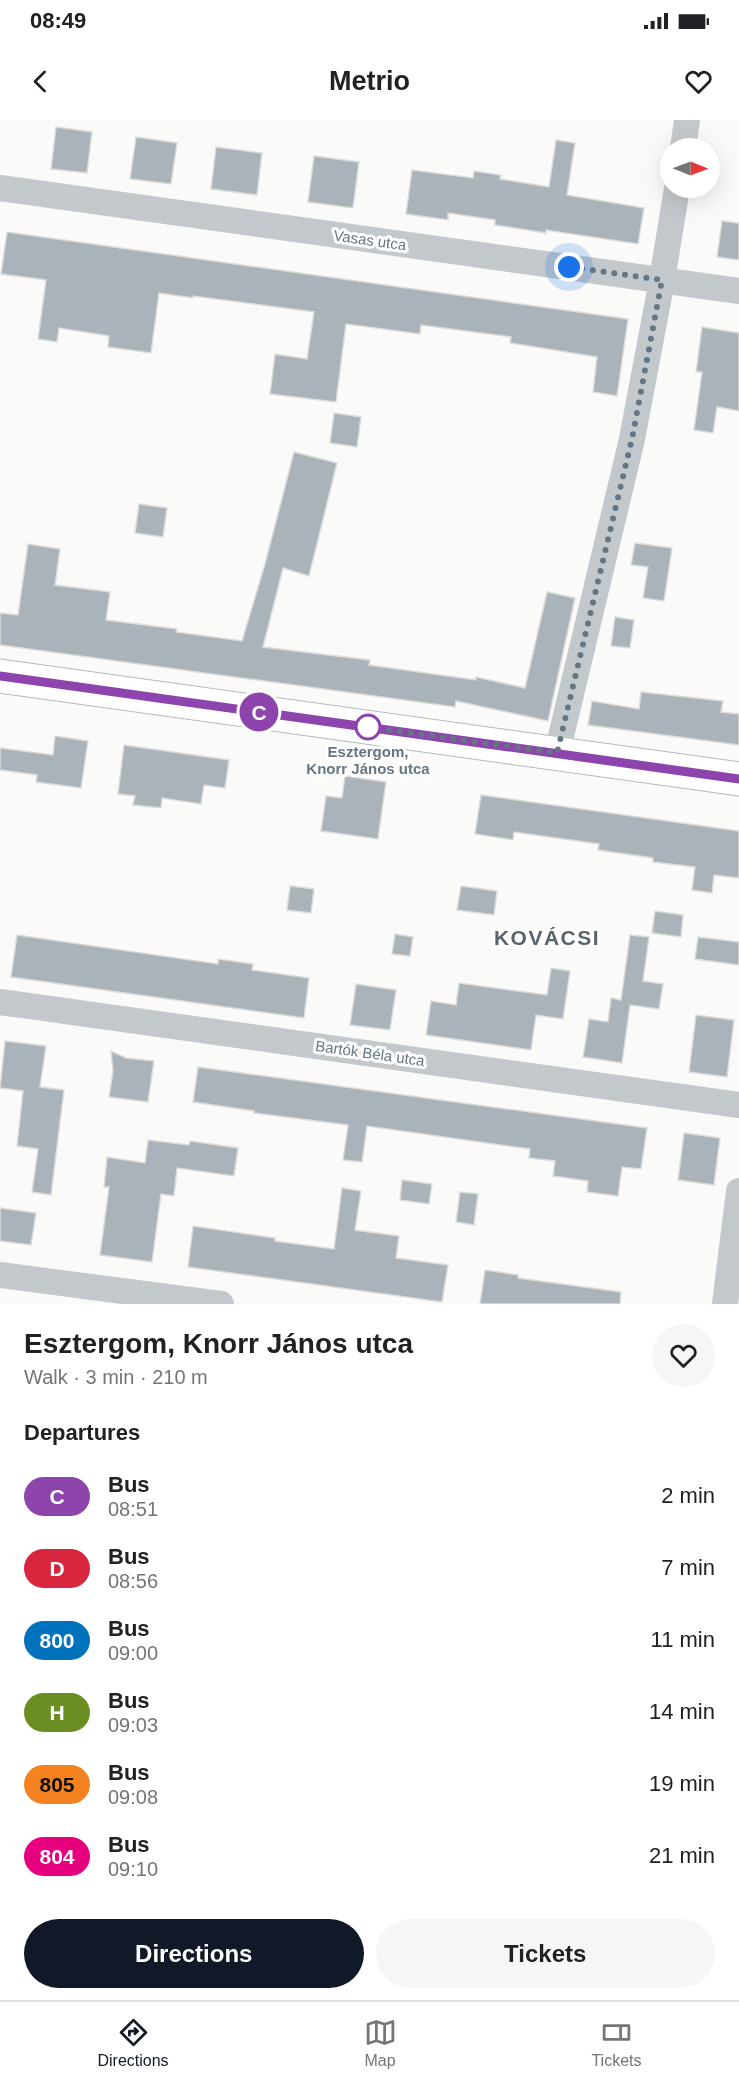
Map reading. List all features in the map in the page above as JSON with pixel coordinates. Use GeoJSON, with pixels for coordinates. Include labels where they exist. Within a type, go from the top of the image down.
{"type":"FeatureCollection","features":[{"type":"Feature","properties":{"kind":"main road"},"geometry":{"type":"LineString","coordinates":[[0,676],[739,778]]}},
{"type":"Feature","properties":{"kind":"street"},"geometry":{"type":"LineString","coordinates":[[684,138],[687,120]]}},
{"type":"Feature","properties":{"kind":"street","name":"Vasas utca"},"geometry":{"type":"LineString","coordinates":[[0,188],[739,291]]}},
{"type":"Feature","properties":{"kind":"street"},"geometry":{"type":"LineString","coordinates":[[557,753],[632,439],[675,198]]}},
{"type":"Feature","properties":{"kind":"street","name":"Bartók Béla utca"},"geometry":{"type":"LineString","coordinates":[[0,1002],[739,1105]]}},
{"type":"Feature","properties":{"kind":"street"},"geometry":{"type":"LineString","coordinates":[[725,1304],[739,1191]]}},
{"type":"Feature","properties":{"kind":"street"},"geometry":{"type":"LineString","coordinates":[[0,1275],[221,1304]]}},
{"type":"Feature","properties":{"kind":"building"},"geometry":{"type":"Polygon","coordinates":[[[56,127],[92,132],[87,173],[51,169],[56,127]]]}},
{"type":"Feature","properties":{"kind":"building"},"geometry":{"type":"Polygon","coordinates":[[[136,137],[177,143],[171,184],[130,179],[136,137]]]}},
{"type":"Feature","properties":{"kind":"building"},"geometry":{"type":"Polygon","coordinates":[[[556,140],[575,143],[567,195],[644,208],[638,244],[495,225],[495,220],[448,213],[448,220],[406,214],[412,170],[473,178],[474,171],[501,175],[500,179],[549,187],[556,140]]]}},
{"type":"Feature","properties":{"kind":"building"},"geometry":{"type":"Polygon","coordinates":[[[216,147],[262,153],[257,195],[211,189],[216,147]]]}},
{"type":"Feature","properties":{"kind":"building"},"geometry":{"type":"Polygon","coordinates":[[[314,156],[359,162],[353,208],[308,202],[314,156]]]}},
{"type":"Feature","properties":{"kind":"building"},"geometry":{"type":"Polygon","coordinates":[[[722,221],[739,223],[739,260],[717,257],[722,221]]]}},
{"type":"Feature","properties":{"kind":"building"},"geometry":{"type":"Polygon","coordinates":[[[7,232],[628,319],[617,396],[593,392],[597,357],[510,343],[511,337],[421,325],[420,334],[346,324],[336,402],[270,394],[275,354],[307,359],[314,312],[193,296],[193,298],[159,293],[151,353],[108,347],[109,336],[59,328],[57,342],[38,339],[46,280],[1,274],[7,232]]]}},
{"type":"Feature","properties":{"kind":"building"},"geometry":{"type":"Polygon","coordinates":[[[702,327],[739,333],[739,411],[717,407],[713,433],[694,430],[702,372],[696,372],[702,327]]]}},
{"type":"Feature","properties":{"kind":"building"},"geometry":{"type":"Polygon","coordinates":[[[334,413],[361,417],[357,447],[330,443],[334,413]]]}},
{"type":"Feature","properties":{"kind":"building"},"geometry":{"type":"Polygon","coordinates":[[[294,452],[337,463],[309,576],[283,568],[263,647],[370,660],[369,665],[476,680],[476,677],[525,688],[547,592],[575,598],[548,721],[456,701],[455,707],[0,645],[0,613],[18,615],[28,544],[60,549],[55,585],[110,592],[106,620],[177,629],[176,632],[242,641],[294,452]]]}},
{"type":"Feature","properties":{"kind":"building"},"geometry":{"type":"Polygon","coordinates":[[[139,504],[167,508],[163,537],[135,533],[139,504]]]}},
{"type":"Feature","properties":{"kind":"building"},"geometry":{"type":"Polygon","coordinates":[[[635,543],[672,548],[664,601],[643,598],[648,567],[631,565],[635,543]]]}},
{"type":"Feature","properties":{"kind":"building"},"geometry":{"type":"Polygon","coordinates":[[[615,617],[634,620],[630,648],[611,646],[615,617]]]}},
{"type":"Feature","properties":{"kind":"building"},"geometry":{"type":"Polygon","coordinates":[[[641,692],[723,701],[721,712],[739,714],[739,745],[588,725],[592,701],[639,709],[641,692]]]}},
{"type":"Feature","properties":{"kind":"building"},"geometry":{"type":"Polygon","coordinates":[[[55,736],[88,741],[81,788],[36,782],[37,775],[0,770],[0,748],[53,755],[55,736]]]}},
{"type":"Feature","properties":{"kind":"building"},"geometry":{"type":"Polygon","coordinates":[[[124,745],[229,760],[225,788],[204,785],[201,804],[162,798],[161,808],[133,805],[135,796],[118,794],[124,745]]]}},
{"type":"Feature","properties":{"kind":"building"},"geometry":{"type":"Polygon","coordinates":[[[345,776],[386,782],[378,839],[321,831],[326,796],[342,798],[345,776]]]}},
{"type":"Feature","properties":{"kind":"building"},"geometry":{"type":"Polygon","coordinates":[[[481,795],[739,831],[739,878],[714,875],[712,893],[692,890],[695,867],[653,862],[653,858],[598,850],[599,844],[514,832],[513,840],[475,834],[481,795]]]}},
{"type":"Feature","properties":{"kind":"building"},"geometry":{"type":"Polygon","coordinates":[[[290,886],[314,889],[311,913],[287,910],[290,886]]]}},
{"type":"Feature","properties":{"kind":"building"},"geometry":{"type":"Polygon","coordinates":[[[461,886],[497,891],[494,915],[457,910],[461,886]]]}},
{"type":"Feature","properties":{"kind":"building"},"geometry":{"type":"Polygon","coordinates":[[[655,911],[683,915],[681,937],[652,933],[655,911]]]}},
{"type":"Feature","properties":{"kind":"building"},"geometry":{"type":"Polygon","coordinates":[[[395,934],[413,937],[410,956],[392,954],[395,934]]]}},
{"type":"Feature","properties":{"kind":"building"},"geometry":{"type":"Polygon","coordinates":[[[17,935],[218,964],[218,959],[253,964],[252,970],[309,978],[304,1018],[11,977],[17,935]]]}},
{"type":"Feature","properties":{"kind":"building"},"geometry":{"type":"Polygon","coordinates":[[[630,935],[649,937],[643,981],[663,984],[659,1009],[630,1005],[622,1063],[583,1057],[589,1019],[608,1022],[611,998],[621,1000],[630,935]]]}},
{"type":"Feature","properties":{"kind":"building"},"geometry":{"type":"Polygon","coordinates":[[[698,937],[739,942],[739,965],[695,959],[698,937]]]}},
{"type":"Feature","properties":{"kind":"building"},"geometry":{"type":"Polygon","coordinates":[[[551,968],[570,971],[563,1019],[536,1015],[531,1050],[426,1035],[431,1001],[456,1005],[459,983],[547,995],[551,968]]]}},
{"type":"Feature","properties":{"kind":"building"},"geometry":{"type":"Polygon","coordinates":[[[356,984],[396,990],[390,1030],[350,1025],[356,984]]]}},
{"type":"Feature","properties":{"kind":"building"},"geometry":{"type":"Polygon","coordinates":[[[696,1015],[734,1020],[727,1077],[689,1072],[696,1015]]]}},
{"type":"Feature","properties":{"kind":"building"},"geometry":{"type":"Polygon","coordinates":[[[5,1041],[46,1046],[40,1087],[64,1090],[51,1195],[32,1192],[38,1149],[17,1146],[23,1091],[0,1088],[5,1041]]]}},
{"type":"Feature","properties":{"kind":"building"},"geometry":{"type":"Polygon","coordinates":[[[111,1051],[126,1058],[154,1061],[148,1102],[109,1097],[113,1071],[111,1051]]]}},
{"type":"Feature","properties":{"kind":"building"},"geometry":{"type":"Polygon","coordinates":[[[198,1067],[647,1128],[641,1169],[622,1167],[618,1196],[587,1192],[588,1181],[553,1176],[555,1161],[529,1158],[530,1149],[367,1126],[362,1162],[343,1160],[348,1125],[254,1113],[254,1111],[193,1102],[198,1067]]]}},
{"type":"Feature","properties":{"kind":"building"},"geometry":{"type":"Polygon","coordinates":[[[684,1133],[720,1138],[714,1185],[678,1180],[684,1133]]]}},
{"type":"Feature","properties":{"kind":"building"},"geometry":{"type":"Polygon","coordinates":[[[148,1140],[189,1145],[190,1141],[238,1148],[234,1176],[177,1168],[174,1196],[161,1194],[152,1262],[100,1255],[109,1187],[104,1187],[107,1157],[145,1163],[148,1140]]]}},
{"type":"Feature","properties":{"kind":"building"},"geometry":{"type":"Polygon","coordinates":[[[402,1180],[432,1184],[429,1204],[400,1200],[402,1180]]]}},
{"type":"Feature","properties":{"kind":"building"},"geometry":{"type":"Polygon","coordinates":[[[342,1188],[361,1191],[355,1230],[399,1236],[396,1258],[448,1265],[442,1302],[188,1267],[193,1226],[334,1249],[342,1188]]]}},
{"type":"Feature","properties":{"kind":"building"},"geometry":{"type":"Polygon","coordinates":[[[460,1192],[478,1194],[474,1225],[456,1222],[460,1192]]]}},
{"type":"Feature","properties":{"kind":"building"},"geometry":{"type":"Polygon","coordinates":[[[0,1208],[36,1213],[31,1245],[0,1241],[0,1208]]]}},
{"type":"Feature","properties":{"kind":"building"},"geometry":{"type":"Polygon","coordinates":[[[485,1270],[518,1275],[518,1278],[621,1292],[620,1304],[480,1304],[485,1270]]]}},
{"type":"Feature","properties":{"kind":"bus line","name":"C"},"geometry":{"type":"LineString","coordinates":[[0,676],[739,779]]}},
{"type":"Feature","properties":{"kind":"place","name":"Esztergom, Knorr János utca"},"geometry":{"type":"Point","coordinates":[368,727]}},
{"type":"Feature","properties":{"kind":"district","name":"KOVÁCSI"},"geometry":{"type":"Point","coordinates":[547,937]}},
{"type":"Feature","properties":{"kind":"route"},"geometry":{"type":"LineString","coordinates":[[368,727],[557,753],[632,439],[662,280],[569,267]]}}]}
